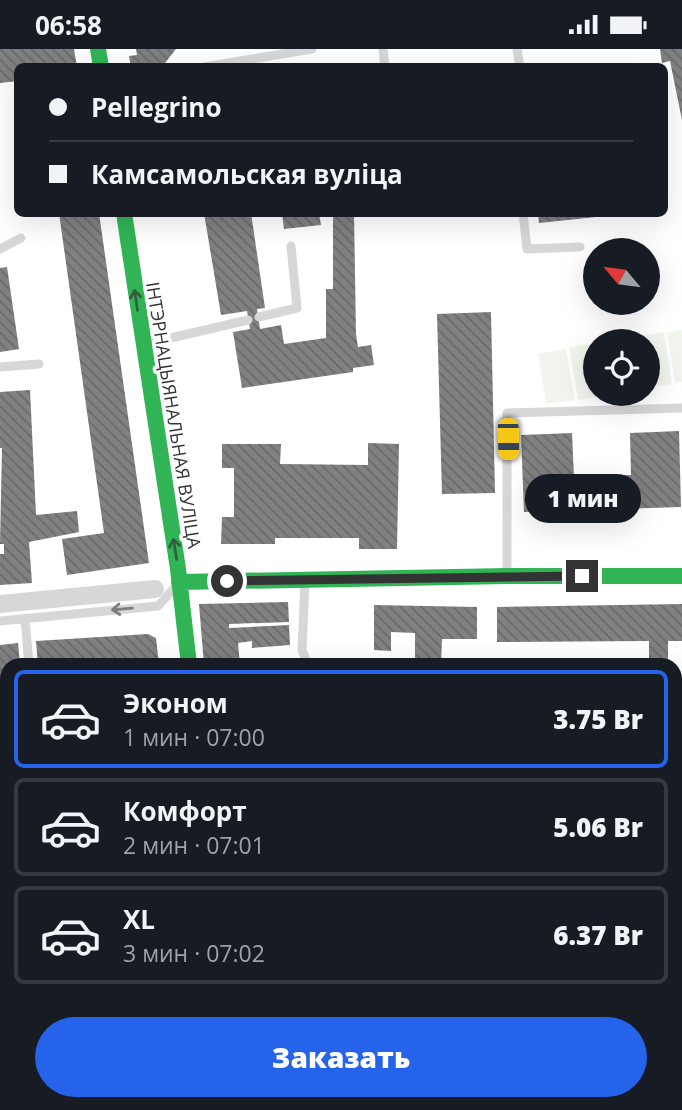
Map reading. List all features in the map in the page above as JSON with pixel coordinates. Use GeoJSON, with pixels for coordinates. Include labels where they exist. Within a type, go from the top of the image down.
{"type":"FeatureCollection","features":[{"type":"Feature","properties":{"kind":"main road","name":"ІНТЭРНАЦЫЯНАЛЬНАЯ ВУЛІЦА"},"geometry":{"type":"LineString","coordinates":[[125,217],[188,658]]}},
{"type":"Feature","properties":{"kind":"main road"},"geometry":{"type":"LineString","coordinates":[[179,582],[682,576]]}},
{"type":"Feature","properties":{"kind":"street"},"geometry":{"type":"LineString","coordinates":[[0,604],[155,589]]}},
{"type":"Feature","properties":{"kind":"lane"},"geometry":{"type":"LineString","coordinates":[[228,63],[311,49]]}},
{"type":"Feature","properties":{"kind":"lane"},"geometry":{"type":"LineString","coordinates":[[523,217],[527,249],[579,247]]}},
{"type":"Feature","properties":{"kind":"lane"},"geometry":{"type":"LineString","coordinates":[[0,249],[21,238]]}},
{"type":"Feature","properties":{"kind":"lane"},"geometry":{"type":"LineString","coordinates":[[259,317],[297,308],[291,246]]}},
{"type":"Feature","properties":{"kind":"lane"},"geometry":{"type":"LineString","coordinates":[[143,344],[248,320]]}},
{"type":"Feature","properties":{"kind":"lane"},"geometry":{"type":"LineString","coordinates":[[0,367],[38,364]]}},
{"type":"Feature","properties":{"kind":"lane"},"geometry":{"type":"LineString","coordinates":[[507,576],[507,413],[682,408]]}},
{"type":"Feature","properties":{"kind":"lane"},"geometry":{"type":"LineString","coordinates":[[305,580],[302,650],[305,658]]}},
{"type":"Feature","properties":{"kind":"lane"},"geometry":{"type":"LineString","coordinates":[[0,621],[158,606],[179,582]]}},
{"type":"Feature","properties":{"kind":"lane"},"geometry":{"type":"LineString","coordinates":[[25,618],[28,658]]}},
{"type":"Feature","properties":{"kind":"shaded area"},"geometry":{"type":"Polygon","coordinates":[[[682,330],[682,382],[675,383],[667,333],[682,330]]]}},
{"type":"Feature","properties":{"kind":"shaded area"},"geometry":{"type":"Polygon","coordinates":[[[664,332],[672,384],[660,386],[660,333],[664,332]]]}},
{"type":"Feature","properties":{"kind":"shaded area"},"geometry":{"type":"Polygon","coordinates":[[[583,345],[583,399],[578,400],[569,347],[583,345]]]}},
{"type":"Feature","properties":{"kind":"shaded area"},"geometry":{"type":"Polygon","coordinates":[[[566,349],[575,400],[546,404],[538,354],[566,349]]]}},
{"type":"Feature","properties":{"kind":"building"},"geometry":{"type":"Polygon","coordinates":[[[0,49],[74,49],[76,63],[14,63],[14,81],[0,83],[0,49]]]}},
{"type":"Feature","properties":{"kind":"building"},"geometry":{"type":"Polygon","coordinates":[[[136,49],[176,49],[165,63],[130,63],[129,56],[137,55],[136,49]]]}},
{"type":"Feature","properties":{"kind":"building"},"geometry":{"type":"Polygon","coordinates":[[[660,49],[682,49],[682,120],[670,61],[662,63],[660,49]]]}},
{"type":"Feature","properties":{"kind":"building"},"geometry":{"type":"Polygon","coordinates":[[[60,217],[100,217],[149,563],[67,575],[62,539],[104,533],[60,217]]]}},
{"type":"Feature","properties":{"kind":"building"},"geometry":{"type":"Polygon","coordinates":[[[205,217],[252,217],[265,308],[257,309],[260,329],[281,325],[284,344],[326,338],[326,289],[333,289],[333,217],[354,217],[356,334],[358,347],[371,345],[374,365],[353,368],[353,372],[242,388],[233,332],[250,329],[247,311],[221,315],[205,217]]]}},
{"type":"Feature","properties":{"kind":"building"},"geometry":{"type":"Polygon","coordinates":[[[282,217],[320,217],[321,225],[284,229],[282,217]]]}},
{"type":"Feature","properties":{"kind":"building"},"geometry":{"type":"Polygon","coordinates":[[[538,217],[596,217],[539,223],[538,217]]]}},
{"type":"Feature","properties":{"kind":"building"},"geometry":{"type":"Polygon","coordinates":[[[7,267],[19,349],[0,352],[0,268],[7,267]]]}},
{"type":"Feature","properties":{"kind":"building"},"geometry":{"type":"Polygon","coordinates":[[[491,312],[495,493],[442,494],[437,314],[491,312]]]}},
{"type":"Feature","properties":{"kind":"building"},"geometry":{"type":"Polygon","coordinates":[[[30,390],[36,515],[77,511],[79,532],[29,542],[32,583],[0,585],[0,554],[4,554],[4,544],[0,544],[0,392],[30,390]]]}},
{"type":"Feature","properties":{"kind":"building"},"geometry":{"type":"Polygon","coordinates":[[[679,431],[681,507],[524,512],[521,435],[572,433],[574,477],[631,475],[630,433],[679,431]]]}},
{"type":"Feature","properties":{"kind":"building"},"geometry":{"type":"Polygon","coordinates":[[[368,443],[399,444],[397,549],[359,549],[359,538],[275,538],[275,544],[221,544],[222,517],[234,517],[234,468],[222,468],[222,444],[281,444],[280,464],[368,465],[368,443]]]}},
{"type":"Feature","properties":{"kind":"building"},"geometry":{"type":"Polygon","coordinates":[[[288,602],[289,622],[229,624],[229,628],[289,625],[290,645],[252,648],[252,641],[238,643],[239,658],[203,658],[199,604],[288,602]]]}},
{"type":"Feature","properties":{"kind":"building"},"geometry":{"type":"Polygon","coordinates":[[[682,604],[682,641],[668,641],[668,658],[649,658],[649,641],[497,642],[497,607],[682,604]]]}},
{"type":"Feature","properties":{"kind":"building"},"geometry":{"type":"Polygon","coordinates":[[[374,605],[477,607],[477,639],[442,639],[441,658],[415,658],[415,633],[391,632],[391,651],[374,650],[374,605]]]}},
{"type":"Feature","properties":{"kind":"building"},"geometry":{"type":"Polygon","coordinates":[[[148,634],[156,638],[158,658],[37,658],[36,641],[148,634]]]}},
{"type":"Feature","properties":{"kind":"building"},"geometry":{"type":"Polygon","coordinates":[[[18,643],[19,658],[0,658],[0,645],[18,643]]]}},
{"type":"Feature","properties":{"kind":"traffic: fast"},"geometry":{"type":"LineString","coordinates":[[98,49],[100,63]]}},
{"type":"Feature","properties":{"kind":"traffic: fast"},"geometry":{"type":"LineString","coordinates":[[125,217],[178,569],[188,658]]}},
{"type":"Feature","properties":{"kind":"traffic: fast"},"geometry":{"type":"LineString","coordinates":[[179,582],[682,576]]}},
{"type":"Feature","properties":{"kind":"route"},"geometry":{"type":"LineString","coordinates":[[227,581],[582,576]]}}]}
